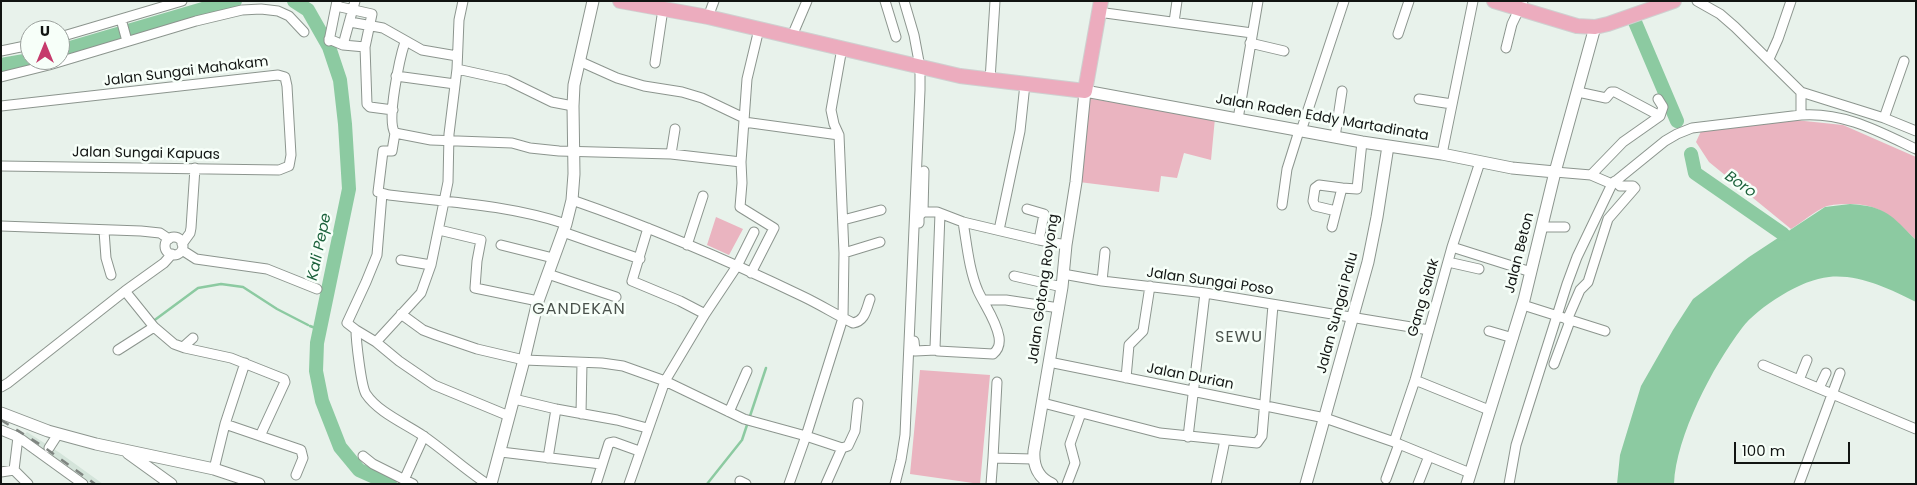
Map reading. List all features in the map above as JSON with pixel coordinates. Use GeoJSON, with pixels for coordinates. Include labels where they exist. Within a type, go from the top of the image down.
{"type":"FeatureCollection","features":[{"type":"Feature","properties":{"kind":"main road"},"geometry":{"type":"LineString","coordinates":[[491,484],[501,452],[538,301],[565,228],[572,200],[573,106],[579,61],[592,1]]}},
{"type":"Feature","properties":{"kind":"main road"},"geometry":{"type":"LineString","coordinates":[[1494,1],[1521,5],[1577,26],[1595,27],[1674,1]]}},
{"type":"Feature","properties":{"kind":"main road"},"geometry":{"type":"LineString","coordinates":[[626,2],[708,17],[960,76],[1085,91],[1099,6]]}},
{"type":"Feature","properties":{"kind":"main road","name":"Jalan Beton"},"geometry":{"type":"LineString","coordinates":[[1469,478],[1523,305],[1555,172],[1595,27]]}},
{"type":"Feature","properties":{"kind":"main road","name":"Jalan Raden Eddy Martadinata"},"geometry":{"type":"LineString","coordinates":[[1085,91],[1512,168],[1555,172]]}},
{"type":"Feature","properties":{"kind":"main road","name":"Jalan Gotong Royong"},"geometry":{"type":"LineString","coordinates":[[1033,459],[1062,287],[1066,245],[1076,182],[1085,91]]}},
{"type":"Feature","properties":{"kind":"main road","name":"Jalan Sungai Palu"},"geometry":{"type":"LineString","coordinates":[[1306,484],[1353,317],[1377,218],[1388,146]]}},
{"type":"Feature","properties":{"kind":"main road"},"geometry":{"type":"LineString","coordinates":[[1,413],[58,434],[214,469],[260,484]]}},
{"type":"Feature","properties":{"kind":"main road"},"geometry":{"type":"LineString","coordinates":[[125,450],[170,484]]}},
{"type":"Feature","properties":{"kind":"main road"},"geometry":{"type":"LineString","coordinates":[[1033,459],[1040,480],[1052,484]]}},
{"type":"Feature","properties":{"kind":"street"},"geometry":{"type":"LineString","coordinates":[[70,34],[121,21],[182,1]]}},
{"type":"Feature","properties":{"kind":"street"},"geometry":{"type":"LineString","coordinates":[[376,342],[424,288],[431,265],[445,201],[449,172],[449,140],[457,69],[458,30],[463,1]]}},
{"type":"Feature","properties":{"kind":"street"},"geometry":{"type":"LineString","coordinates":[[708,17],[714,1]]}},
{"type":"Feature","properties":{"kind":"street"},"geometry":{"type":"LineString","coordinates":[[792,36],[807,1]]}},
{"type":"Feature","properties":{"kind":"street"},"geometry":{"type":"LineString","coordinates":[[885,1],[896,37]]}},
{"type":"Feature","properties":{"kind":"street"},"geometry":{"type":"LineString","coordinates":[[895,484],[901,460],[904,435],[920,123],[920,67],[914,35],[904,1]]}},
{"type":"Feature","properties":{"kind":"street"},"geometry":{"type":"LineString","coordinates":[[990,80],[995,1]]}},
{"type":"Feature","properties":{"kind":"street"},"geometry":{"type":"LineString","coordinates":[[1174,22],[1177,1]]}},
{"type":"Feature","properties":{"kind":"street"},"geometry":{"type":"LineString","coordinates":[[1238,119],[1258,1]]}},
{"type":"Feature","properties":{"kind":"street"},"geometry":{"type":"LineString","coordinates":[[1282,204],[1287,169],[1344,1]]}},
{"type":"Feature","properties":{"kind":"street"},"geometry":{"type":"LineString","coordinates":[[1398,34],[1409,1]]}},
{"type":"Feature","properties":{"kind":"street"},"geometry":{"type":"LineString","coordinates":[[1442,154],[1472,1]]}},
{"type":"Feature","properties":{"kind":"street"},"geometry":{"type":"LineString","coordinates":[[1698,1],[1720,14],[1769,59],[1801,92],[1884,118],[1916,131]]}},
{"type":"Feature","properties":{"kind":"street"},"geometry":{"type":"LineString","coordinates":[[1769,59],[1791,1]]}},
{"type":"Feature","properties":{"kind":"street"},"geometry":{"type":"LineString","coordinates":[[365,47],[329,40],[337,4],[354,6],[372,14],[365,47],[367,105],[393,110]]}},
{"type":"Feature","properties":{"kind":"street"},"geometry":{"type":"LineString","coordinates":[[1506,48],[1512,24],[1521,5]]}},
{"type":"Feature","properties":{"kind":"street"},"geometry":{"type":"LineString","coordinates":[[343,44],[354,6]]}},
{"type":"Feature","properties":{"kind":"street"},"geometry":{"type":"LineString","coordinates":[[1099,6],[1174,22],[1252,33]]}},
{"type":"Feature","properties":{"kind":"street"},"geometry":{"type":"LineString","coordinates":[[655,63],[662,8]]}},
{"type":"Feature","properties":{"kind":"street"},"geometry":{"type":"LineString","coordinates":[[1,77],[49,65],[126,39],[218,15],[261,9],[283,13],[293,20],[304,32]]}},
{"type":"Feature","properties":{"kind":"street"},"geometry":{"type":"LineString","coordinates":[[121,21],[126,39]]}},
{"type":"Feature","properties":{"kind":"street"},"geometry":{"type":"LineString","coordinates":[[350,22],[383,28],[414,48],[430,53],[458,56]]}},
{"type":"Feature","properties":{"kind":"street"},"geometry":{"type":"LineString","coordinates":[[751,273],[774,228],[741,208],[741,162],[747,79],[760,29]]}},
{"type":"Feature","properties":{"kind":"street"},"geometry":{"type":"LineString","coordinates":[[405,42],[396,76],[392,129],[395,133],[392,151],[383,151],[378,190],[382,194],[507,209],[550,219],[565,228],[640,259]]}},
{"type":"Feature","properties":{"kind":"street"},"geometry":{"type":"LineString","coordinates":[[1250,43],[1284,51]]}},
{"type":"Feature","properties":{"kind":"street"},"geometry":{"type":"LineString","coordinates":[[1,51],[20,47]]}},
{"type":"Feature","properties":{"kind":"street"},"geometry":{"type":"LineString","coordinates":[[789,484],[843,318],[844,253],[839,135],[834,124],[832,110],[842,48]]}},
{"type":"Feature","properties":{"kind":"street"},"geometry":{"type":"LineString","coordinates":[[579,61],[617,78],[644,86],[682,92],[702,98],[744,120],[839,135]]}},
{"type":"Feature","properties":{"kind":"street"},"geometry":{"type":"LineString","coordinates":[[1884,118],[1904,61]]}},
{"type":"Feature","properties":{"kind":"street"},"geometry":{"type":"LineString","coordinates":[[457,69],[507,80],[552,102],[573,106]]}},
{"type":"Feature","properties":{"kind":"street","name":"Jalan Sungai Mahakam"},"geometry":{"type":"LineString","coordinates":[[1,106],[278,75],[285,77],[287,86],[291,155],[289,166]]}},
{"type":"Feature","properties":{"kind":"street"},"geometry":{"type":"LineString","coordinates":[[396,76],[455,84]]}},
{"type":"Feature","properties":{"kind":"street"},"geometry":{"type":"LineString","coordinates":[[999,230],[1020,131],[1025,84]]}},
{"type":"Feature","properties":{"kind":"street"},"geometry":{"type":"LineString","coordinates":[[1335,137],[1342,91]]}},
{"type":"Feature","properties":{"kind":"street"},"geometry":{"type":"LineString","coordinates":[[1578,92],[1606,98],[1611,92],[1615,92],[1660,116]]}},
{"type":"Feature","properties":{"kind":"street"},"geometry":{"type":"LineString","coordinates":[[1801,92],[1801,115]]}},
{"type":"Feature","properties":{"kind":"street"},"geometry":{"type":"LineString","coordinates":[[1419,99],[1452,104]]}},
{"type":"Feature","properties":{"kind":"street"},"geometry":{"type":"LineString","coordinates":[[1591,175],[1623,142],[1660,116],[1663,107],[1658,99]]}},
{"type":"Feature","properties":{"kind":"street"},"geometry":{"type":"LineString","coordinates":[[1509,484],[1516,445],[1556,316],[1577,257],[1614,182],[1665,141],[1692,128],[1801,115],[1832,115],[1872,128],[1916,149]]}},
{"type":"Feature","properties":{"kind":"street"},"geometry":{"type":"LineString","coordinates":[[671,154],[675,129]]}},
{"type":"Feature","properties":{"kind":"street"},"geometry":{"type":"LineString","coordinates":[[395,133],[431,140],[512,143],[539,149],[573,152],[671,154],[741,162]]}},
{"type":"Feature","properties":{"kind":"street"},"geometry":{"type":"LineString","coordinates":[[1336,211],[1315,206],[1313,201],[1316,188],[1319,185],[1356,189],[1362,142]]}},
{"type":"Feature","properties":{"kind":"street","name":"Gang Salak"},"geometry":{"type":"LineString","coordinates":[[1386,479],[1452,247],[1480,162]]}},
{"type":"Feature","properties":{"kind":"street","name":"Jalan Sungai Kapuas"},"geometry":{"type":"LineString","coordinates":[[1,166],[279,170],[289,166]]}},
{"type":"Feature","properties":{"kind":"street"},"geometry":{"type":"LineString","coordinates":[[169,239],[165,247],[168,253],[178,254],[190,234],[195,168]]}},
{"type":"Feature","properties":{"kind":"street"},"geometry":{"type":"LineString","coordinates":[[924,171],[922,212],[919,216],[914,350],[993,354],[998,351],[1000,345],[999,335],[972,272],[963,222]]}},
{"type":"Feature","properties":{"kind":"street"},"geometry":{"type":"LineString","coordinates":[[1554,364],[1580,290],[1588,282],[1608,219],[1635,188],[1633,186],[1620,186],[1614,182],[1591,175],[1555,172]]}},
{"type":"Feature","properties":{"kind":"street"},"geometry":{"type":"LineString","coordinates":[[1332,227],[1342,188]]}},
{"type":"Feature","properties":{"kind":"street"},"geometry":{"type":"LineString","coordinates":[[382,194],[379,241],[376,255],[347,323],[434,385],[509,416]]}},
{"type":"Feature","properties":{"kind":"street"},"geometry":{"type":"LineString","coordinates":[[687,245],[703,196]]}},
{"type":"Feature","properties":{"kind":"street"},"geometry":{"type":"LineString","coordinates":[[572,200],[648,228],[737,266],[853,323],[863,318],[870,300]]}},
{"type":"Feature","properties":{"kind":"street"},"geometry":{"type":"LineString","coordinates":[[1027,209],[1044,214],[1040,240]]}},
{"type":"Feature","properties":{"kind":"street"},"geometry":{"type":"LineString","coordinates":[[843,220],[881,210]]}},
{"type":"Feature","properties":{"kind":"street"},"geometry":{"type":"LineString","coordinates":[[922,212],[940,214],[963,222],[1066,245]]}},
{"type":"Feature","properties":{"kind":"street"},"geometry":{"type":"LineString","coordinates":[[936,350],[940,214]]}},
{"type":"Feature","properties":{"kind":"street"},"geometry":{"type":"LineString","coordinates":[[1,226],[160,233],[169,239],[177,238],[182,247],[196,259],[262,267],[317,289]]}},
{"type":"Feature","properties":{"kind":"street"},"geometry":{"type":"LineString","coordinates":[[1543,226],[1565,228]]}},
{"type":"Feature","properties":{"kind":"street"},"geometry":{"type":"LineString","coordinates":[[648,228],[633,281],[705,314]]}},
{"type":"Feature","properties":{"kind":"street"},"geometry":{"type":"LineString","coordinates":[[104,230],[106,258],[111,275]]}},
{"type":"Feature","properties":{"kind":"street"},"geometry":{"type":"LineString","coordinates":[[439,230],[481,240],[475,288],[538,301]]}},
{"type":"Feature","properties":{"kind":"street"},"geometry":{"type":"LineString","coordinates":[[630,484],[639,451],[665,381],[705,314],[737,266],[754,232]]}},
{"type":"Feature","properties":{"kind":"street"},"geometry":{"type":"LineString","coordinates":[[844,253],[880,242]]}},
{"type":"Feature","properties":{"kind":"street"},"geometry":{"type":"LineString","coordinates":[[501,245],[553,258]]}},
{"type":"Feature","properties":{"kind":"street"},"geometry":{"type":"LineString","coordinates":[[1452,247],[1531,272]]}},
{"type":"Feature","properties":{"kind":"street"},"geometry":{"type":"LineString","coordinates":[[1102,281],[1106,252]]}},
{"type":"Feature","properties":{"kind":"street"},"geometry":{"type":"LineString","coordinates":[[1,386],[8,383],[125,291],[164,264],[172,254]]}},
{"type":"Feature","properties":{"kind":"street"},"geometry":{"type":"LineString","coordinates":[[401,260],[431,265]]}},
{"type":"Feature","properties":{"kind":"street"},"geometry":{"type":"LineString","coordinates":[[1448,262],[1479,269]]}},
{"type":"Feature","properties":{"kind":"street"},"geometry":{"type":"LineString","coordinates":[[548,274],[616,297]]}},
{"type":"Feature","properties":{"kind":"street","name":"Jalan Sungai Poso"},"geometry":{"type":"LineString","coordinates":[[1063,274],[1102,281],[1206,293],[1429,330]]}},
{"type":"Feature","properties":{"kind":"street"},"geometry":{"type":"LineString","coordinates":[[1014,276],[1062,287]]}},
{"type":"Feature","properties":{"kind":"street"},"geometry":{"type":"LineString","coordinates":[[1126,378],[1129,345],[1143,331],[1150,286]]}},
{"type":"Feature","properties":{"kind":"street"},"geometry":{"type":"LineString","coordinates":[[125,291],[154,326],[174,344],[223,356],[285,381],[260,436]]}},
{"type":"Feature","properties":{"kind":"street"},"geometry":{"type":"LineString","coordinates":[[1188,436],[1206,293]]}},
{"type":"Feature","properties":{"kind":"street"},"geometry":{"type":"LineString","coordinates":[[983,300],[1006,300],[1058,308]]}},
{"type":"Feature","properties":{"kind":"street"},"geometry":{"type":"LineString","coordinates":[[1043,403],[1160,433],[1257,442],[1262,436],[1273,305]]}},
{"type":"Feature","properties":{"kind":"street"},"geometry":{"type":"LineString","coordinates":[[1523,305],[1605,331]]}},
{"type":"Feature","properties":{"kind":"street"},"geometry":{"type":"LineString","coordinates":[[401,314],[423,330],[477,349],[524,360],[623,366],[665,381],[744,419],[842,448],[848,446],[855,431],[858,402]]}},
{"type":"Feature","properties":{"kind":"street"},"geometry":{"type":"LineString","coordinates":[[118,350],[154,326]]}},
{"type":"Feature","properties":{"kind":"street"},"geometry":{"type":"LineString","coordinates":[[356,330],[356,342],[365,392],[384,411],[424,436],[487,484]]}},
{"type":"Feature","properties":{"kind":"street"},"geometry":{"type":"LineString","coordinates":[[1489,331],[1513,338]]}},
{"type":"Feature","properties":{"kind":"street"},"geometry":{"type":"LineString","coordinates":[[183,347],[193,338]]}},
{"type":"Feature","properties":{"kind":"street"},"geometry":{"type":"LineString","coordinates":[[1799,380],[1807,360]]}},
{"type":"Feature","properties":{"kind":"street","name":"Jalan Durian"},"geometry":{"type":"LineString","coordinates":[[1049,362],[1194,392],[1264,404],[1325,418],[1429,456],[1469,478]]}},
{"type":"Feature","properties":{"kind":"street"},"geometry":{"type":"LineString","coordinates":[[581,414],[582,363]]}},
{"type":"Feature","properties":{"kind":"street"},"geometry":{"type":"LineString","coordinates":[[214,469],[225,424],[245,364]]}},
{"type":"Feature","properties":{"kind":"street"},"geometry":{"type":"LineString","coordinates":[[1763,365],[1916,429]]}},
{"type":"Feature","properties":{"kind":"street"},"geometry":{"type":"LineString","coordinates":[[728,412],[747,371]]}},
{"type":"Feature","properties":{"kind":"street"},"geometry":{"type":"LineString","coordinates":[[1819,388],[1826,372]]}},
{"type":"Feature","properties":{"kind":"street"},"geometry":{"type":"LineString","coordinates":[[1799,484],[1840,373]]}},
{"type":"Feature","properties":{"kind":"street"},"geometry":{"type":"LineString","coordinates":[[1415,380],[1489,410]]}},
{"type":"Feature","properties":{"kind":"street"},"geometry":{"type":"LineString","coordinates":[[991,484],[997,382]]}},
{"type":"Feature","properties":{"kind":"street"},"geometry":{"type":"LineString","coordinates":[[514,399],[647,428]]}},
{"type":"Feature","properties":{"kind":"street"},"geometry":{"type":"LineString","coordinates":[[548,458],[556,409]]}},
{"type":"Feature","properties":{"kind":"street"},"geometry":{"type":"LineString","coordinates":[[1067,484],[1075,463],[1070,444],[1081,412]]}},
{"type":"Feature","properties":{"kind":"street"},"geometry":{"type":"LineString","coordinates":[[225,424],[302,451],[303,458],[296,475]]}},
{"type":"Feature","properties":{"kind":"street"},"geometry":{"type":"LineString","coordinates":[[1,430],[18,437],[83,484]]}},
{"type":"Feature","properties":{"kind":"street"},"geometry":{"type":"LineString","coordinates":[[49,448],[58,434]]}},
{"type":"Feature","properties":{"kind":"street"},"geometry":{"type":"LineString","coordinates":[[404,480],[424,436]]}},
{"type":"Feature","properties":{"kind":"street"},"geometry":{"type":"LineString","coordinates":[[14,470],[18,437]]}},
{"type":"Feature","properties":{"kind":"street"},"geometry":{"type":"LineString","coordinates":[[1216,484],[1225,440]]}},
{"type":"Feature","properties":{"kind":"street"},"geometry":{"type":"LineString","coordinates":[[596,484],[607,445],[610,442],[639,451]]}},
{"type":"Feature","properties":{"kind":"street"},"geometry":{"type":"LineString","coordinates":[[826,484],[842,448]]}},
{"type":"Feature","properties":{"kind":"street"},"geometry":{"type":"LineString","coordinates":[[501,452],[601,464]]}},
{"type":"Feature","properties":{"kind":"street"},"geometry":{"type":"LineString","coordinates":[[364,456],[373,464],[413,484]]}},
{"type":"Feature","properties":{"kind":"street"},"geometry":{"type":"LineString","coordinates":[[1418,484],[1429,456]]}},
{"type":"Feature","properties":{"kind":"street"},"geometry":{"type":"LineString","coordinates":[[993,458],[1033,459]]}},
{"type":"Feature","properties":{"kind":"street"},"geometry":{"type":"LineString","coordinates":[[1,472],[14,470]]}},
{"type":"Feature","properties":{"kind":"street"},"geometry":{"type":"LineString","coordinates":[[14,470],[28,484]]}},
{"type":"Feature","properties":{"kind":"shaded area"},"geometry":{"type":"Polygon","coordinates":[[[1086,98],[1215,118],[1211,160],[1184,153],[1177,178],[1161,176],[1159,192],[1079,182],[1086,98]]]}},
{"type":"Feature","properties":{"kind":"shaded area"},"geometry":{"type":"Polygon","coordinates":[[[1795,120],[1843,125],[1916,157],[1916,240],[1889,215],[1865,205],[1854,204],[1827,206],[1813,213],[1791,229],[1709,162],[1696,142],[1702,129],[1795,120]]]}},
{"type":"Feature","properties":{"kind":"shaded area"},"geometry":{"type":"Polygon","coordinates":[[[1850,204],[1880,210],[1894,219],[1916,240],[1916,302],[1874,283],[1840,277],[1818,279],[1781,295],[1759,311],[1742,328],[1708,381],[1681,445],[1674,484],[1617,484],[1620,455],[1641,386],[1693,299],[1749,257],[1825,207],[1850,204]]]}},
{"type":"Feature","properties":{"kind":"shaded area"},"geometry":{"type":"Polygon","coordinates":[[[716,217],[743,229],[729,255],[707,245],[716,217]]]}},
{"type":"Feature","properties":{"kind":"shaded area"},"geometry":{"type":"Polygon","coordinates":[[[920,370],[990,375],[980,484],[910,474],[920,370]]]}},
{"type":"Feature","properties":{"kind":"shaded area"},"geometry":{"type":"Polygon","coordinates":[[[27,432],[103,484],[92,484],[23,436],[27,432]]]}},
{"type":"Feature","properties":{"kind":"waterway","name":"Kali Pepe"},"geometry":{"type":"LineString","coordinates":[[70,48],[235,1]]}},
{"type":"Feature","properties":{"kind":"waterway","name":"Kali Pepe"},"geometry":{"type":"LineString","coordinates":[[294,1],[308,10],[329,47],[340,80],[349,189],[317,343],[316,371],[322,401],[340,447],[359,470],[390,484]]}},
{"type":"Feature","properties":{"kind":"waterway","name":"Boro"},"geometry":{"type":"LineString","coordinates":[[1635,22],[1677,121]]}},
{"type":"Feature","properties":{"kind":"waterway","name":"Kali Pepe"},"geometry":{"type":"LineString","coordinates":[[1,65],[20,62]]}},
{"type":"Feature","properties":{"kind":"waterway","name":"Boro"},"geometry":{"type":"LineString","coordinates":[[1691,154],[1695,173],[1783,234]]}},
{"type":"Feature","properties":{"kind":"waterway"},"geometry":{"type":"LineString","coordinates":[[152,322],[198,288],[221,284],[243,287],[277,309],[308,325]]}},
{"type":"Feature","properties":{"kind":"waterway","name":"Kali Pepe"},"geometry":{"type":"LineString","coordinates":[[310,326],[318,329],[317,343]]}},
{"type":"Feature","properties":{"kind":"waterway"},"geometry":{"type":"LineString","coordinates":[[707,484],[742,440],[766,368]]}},
{"type":"Feature","properties":{"kind":"railway"},"geometry":{"type":"LineString","coordinates":[[1,420],[44,447],[95,484]]}},
{"type":"Feature","properties":{"kind":"district","name":"GANDEKAN"},"geometry":{"type":"Point","coordinates":[579,310]}},
{"type":"Feature","properties":{"kind":"district","name":"SEWU"},"geometry":{"type":"Point","coordinates":[1239,338]}}]}
